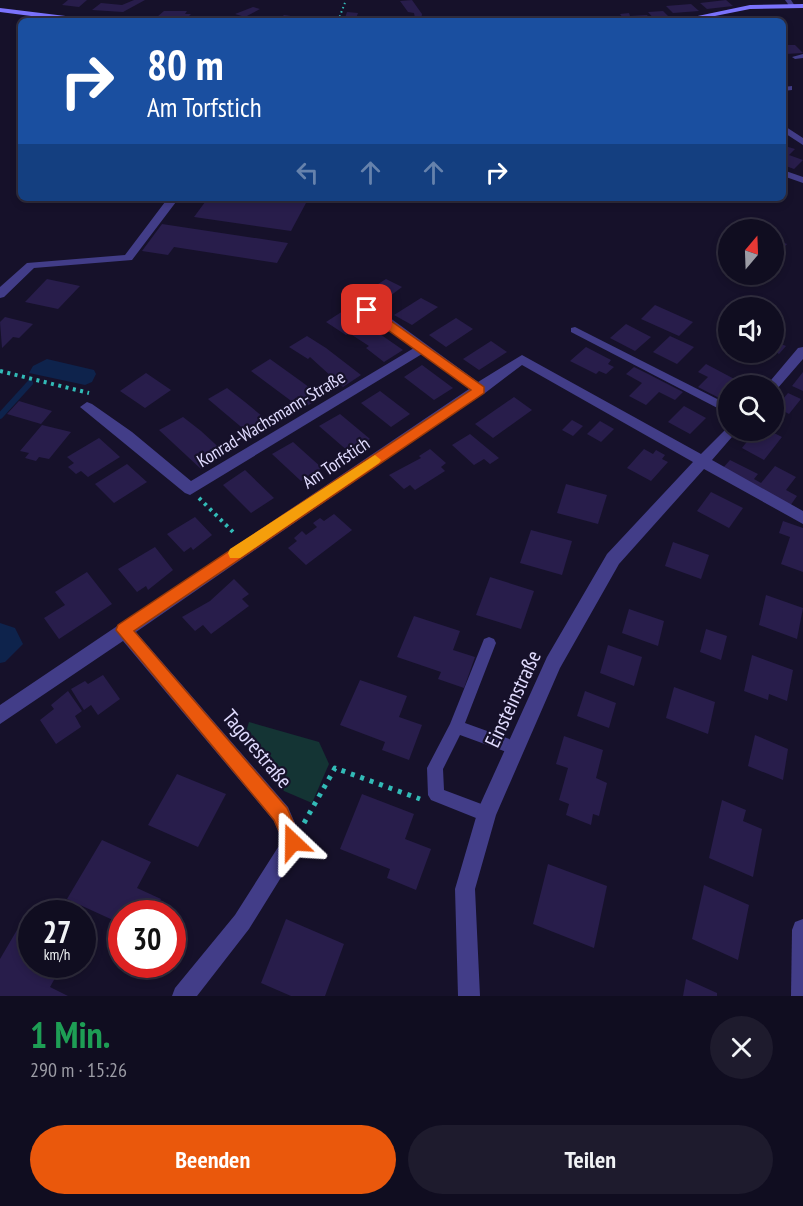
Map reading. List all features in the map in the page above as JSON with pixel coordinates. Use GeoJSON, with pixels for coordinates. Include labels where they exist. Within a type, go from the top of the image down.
{"type":"FeatureCollection","features":[{"type":"Feature","properties":{"kind":"street"},"geometry":{"type":"LineString","coordinates":[[693,18],[750,7],[790,3],[803,6]]}},
{"type":"Feature","properties":{"kind":"street"},"geometry":{"type":"LineString","coordinates":[[0,10],[65,18]]}},
{"type":"Feature","properties":{"kind":"street"},"geometry":{"type":"LineString","coordinates":[[786,130],[803,142]]}},
{"type":"Feature","properties":{"kind":"street"},"geometry":{"type":"LineString","coordinates":[[786,174],[803,180]]}},
{"type":"Feature","properties":{"kind":"street"},"geometry":{"type":"LineString","coordinates":[[0,294],[32,265],[128,258],[172,201]]}},
{"type":"Feature","properties":{"kind":"street"},"geometry":{"type":"LineString","coordinates":[[352,302],[382,318],[480,390]]}},
{"type":"Feature","properties":{"kind":"street","name":"Konrad-Wachsmann-Straße"},"geometry":{"type":"LineString","coordinates":[[87,407],[127,436],[190,489],[423,348]]}},
{"type":"Feature","properties":{"kind":"street"},"geometry":{"type":"LineString","coordinates":[[781,375],[803,351]]}},
{"type":"Feature","properties":{"kind":"street","name":"Am Torfstich"},"geometry":{"type":"LineString","coordinates":[[0,715],[247,545],[480,390],[522,359],[701,462]]}},
{"type":"Feature","properties":{"kind":"street","name":"Einsteinstraße"},"geometry":{"type":"LineString","coordinates":[[469,996],[465,889],[486,814],[552,663],[613,560],[720,441]]}},
{"type":"Feature","properties":{"kind":"street"},"geometry":{"type":"LineString","coordinates":[[701,462],[803,518]]}},
{"type":"Feature","properties":{"kind":"street","name":"Tagorestraße"},"geometry":{"type":"LineString","coordinates":[[124,630],[281,814],[293,842]]}},
{"type":"Feature","properties":{"kind":"street"},"geometry":{"type":"LineString","coordinates":[[183,996],[242,922],[293,842]]}},
{"type":"Feature","properties":{"kind":"street"},"geometry":{"type":"LineString","coordinates":[[802,996],[803,930]]}},
{"type":"Feature","properties":{"kind":"lane"},"geometry":{"type":"LineString","coordinates":[[575,330],[718,404]]}},
{"type":"Feature","properties":{"kind":"lane"},"geometry":{"type":"LineString","coordinates":[[486,814],[436,795],[435,768],[456,727],[489,643]]}},
{"type":"Feature","properties":{"kind":"lane"},"geometry":{"type":"LineString","coordinates":[[456,727],[515,748]]}},
{"type":"Feature","properties":{"kind":"path"},"geometry":{"type":"LineString","coordinates":[[339,18],[346,0]]}},
{"type":"Feature","properties":{"kind":"path"},"geometry":{"type":"LineString","coordinates":[[0,371],[96,394],[87,407]]}},
{"type":"Feature","properties":{"kind":"path"},"geometry":{"type":"LineString","coordinates":[[190,489],[247,545]]}},
{"type":"Feature","properties":{"kind":"path"},"geometry":{"type":"LineString","coordinates":[[293,842],[335,768],[419,799],[436,795]]}},
{"type":"Feature","properties":{"kind":"green space"},"geometry":{"type":"Polygon","coordinates":[[[249,722],[319,742],[329,764],[312,803],[284,791],[243,742],[249,722]]]}},
{"type":"Feature","properties":{"kind":"water"},"geometry":{"type":"Polygon","coordinates":[[[47,359],[94,370],[96,374],[92,382],[85,385],[29,373],[33,366],[47,359]]]}},
{"type":"Feature","properties":{"kind":"water"},"geometry":{"type":"Polygon","coordinates":[[[0,623],[15,628],[23,644],[5,662],[0,663],[0,623]]]}},
{"type":"Feature","properties":{"kind":"building"},"geometry":{"type":"Polygon","coordinates":[[[68,0],[87,0],[79,7],[62,5],[68,0]]]}},
{"type":"Feature","properties":{"kind":"building"},"geometry":{"type":"Polygon","coordinates":[[[134,0],[145,0],[123,12],[92,10],[101,3],[122,5],[134,0]]]}},
{"type":"Feature","properties":{"kind":"building"},"geometry":{"type":"Polygon","coordinates":[[[412,0],[422,14],[421,18],[415,18],[414,13],[408,12],[400,1],[412,0]]]}},
{"type":"Feature","properties":{"kind":"building"},"geometry":{"type":"Polygon","coordinates":[[[726,0],[733,6],[707,9],[700,3],[726,0]]]}},
{"type":"Feature","properties":{"kind":"building"},"geometry":{"type":"Polygon","coordinates":[[[691,4],[699,11],[673,13],[666,6],[691,4]]]}},
{"type":"Feature","properties":{"kind":"building"},"geometry":{"type":"Polygon","coordinates":[[[253,7],[260,9],[245,17],[235,14],[253,7]]]}},
{"type":"Feature","properties":{"kind":"building"},"geometry":{"type":"Polygon","coordinates":[[[164,11],[187,11],[185,14],[191,14],[187,18],[157,17],[164,11]]]}},
{"type":"Feature","properties":{"kind":"building"},"geometry":{"type":"Polygon","coordinates":[[[663,11],[670,18],[653,18],[648,12],[663,11]]]}},
{"type":"Feature","properties":{"kind":"building"},"geometry":{"type":"Polygon","coordinates":[[[347,12],[358,13],[356,18],[345,18],[347,12]]]}},
{"type":"Feature","properties":{"kind":"building"},"geometry":{"type":"Polygon","coordinates":[[[620,14],[647,15],[650,18],[623,18],[620,14]]]}},
{"type":"Feature","properties":{"kind":"building"},"geometry":{"type":"Polygon","coordinates":[[[284,15],[305,18],[281,18],[284,15]]]}},
{"type":"Feature","properties":{"kind":"building"},"geometry":{"type":"Polygon","coordinates":[[[786,45],[795,45],[803,53],[786,54],[786,45]]]}},
{"type":"Feature","properties":{"kind":"building"},"geometry":{"type":"Polygon","coordinates":[[[786,146],[795,149],[789,155],[803,160],[794,169],[786,166],[786,146]]]}},
{"type":"Feature","properties":{"kind":"building"},"geometry":{"type":"Polygon","coordinates":[[[206,201],[306,203],[291,231],[194,217],[206,201]]]}},
{"type":"Feature","properties":{"kind":"building"},"geometry":{"type":"Polygon","coordinates":[[[162,224],[288,243],[277,263],[174,247],[168,255],[142,251],[162,224]]]}},
{"type":"Feature","properties":{"kind":"building"},"geometry":{"type":"Polygon","coordinates":[[[47,279],[80,286],[58,309],[25,302],[47,279]]]}},
{"type":"Feature","properties":{"kind":"building"},"geometry":{"type":"Polygon","coordinates":[[[386,279],[402,287],[378,305],[361,295],[386,279]]]}},
{"type":"Feature","properties":{"kind":"building"},"geometry":{"type":"Polygon","coordinates":[[[421,298],[438,307],[412,325],[394,315],[421,298]]]}},
{"type":"Feature","properties":{"kind":"building"},"geometry":{"type":"Polygon","coordinates":[[[655,305],[693,322],[679,336],[641,319],[655,305]]]}},
{"type":"Feature","properties":{"kind":"building"},"geometry":{"type":"Polygon","coordinates":[[[343,311],[403,350],[384,362],[366,348],[369,346],[326,322],[343,311]]]}},
{"type":"Feature","properties":{"kind":"building"},"geometry":{"type":"Polygon","coordinates":[[[5,317],[33,324],[19,338],[13,337],[2,348],[0,322],[5,317]]]}},
{"type":"Feature","properties":{"kind":"building"},"geometry":{"type":"Polygon","coordinates":[[[456,318],[473,329],[446,347],[429,335],[456,318]]]}},
{"type":"Feature","properties":{"kind":"building"},"geometry":{"type":"Polygon","coordinates":[[[626,324],[651,337],[635,351],[610,338],[626,324]]]}},
{"type":"Feature","properties":{"kind":"building"},"geometry":{"type":"Polygon","coordinates":[[[307,336],[361,375],[343,387],[310,357],[308,359],[289,347],[307,336]]]}},
{"type":"Feature","properties":{"kind":"building"},"geometry":{"type":"Polygon","coordinates":[[[670,336],[694,347],[677,364],[653,352],[670,336]]]}},
{"type":"Feature","properties":{"kind":"building"},"geometry":{"type":"Polygon","coordinates":[[[491,341],[507,352],[479,370],[463,359],[491,341]]]}},
{"type":"Feature","properties":{"kind":"building"},"geometry":{"type":"Polygon","coordinates":[[[586,347],[611,360],[608,364],[614,367],[606,374],[599,371],[596,374],[570,361],[586,347]]]}},
{"type":"Feature","properties":{"kind":"building"},"geometry":{"type":"Polygon","coordinates":[[[270,359],[322,397],[302,409],[251,371],[270,359]]]}},
{"type":"Feature","properties":{"kind":"building"},"geometry":{"type":"Polygon","coordinates":[[[706,364],[727,375],[718,375],[718,397],[698,387],[708,377],[698,372],[706,364]]]}},
{"type":"Feature","properties":{"kind":"building"},"geometry":{"type":"Polygon","coordinates":[[[422,365],[453,388],[434,400],[404,377],[422,365]]]}},
{"type":"Feature","properties":{"kind":"building"},"geometry":{"type":"Polygon","coordinates":[[[634,367],[683,392],[675,400],[659,392],[646,405],[629,396],[642,383],[626,374],[634,367]]]}},
{"type":"Feature","properties":{"kind":"building"},"geometry":{"type":"Polygon","coordinates":[[[803,372],[803,391],[792,386],[803,372]]]}},
{"type":"Feature","properties":{"kind":"building"},"geometry":{"type":"Polygon","coordinates":[[[146,373],[171,390],[145,408],[120,391],[146,373]]]}},
{"type":"Feature","properties":{"kind":"building"},"geometry":{"type":"Polygon","coordinates":[[[227,388],[274,426],[253,437],[208,399],[227,388]]]}},
{"type":"Feature","properties":{"kind":"building"},"geometry":{"type":"Polygon","coordinates":[[[380,391],[410,414],[391,427],[361,403],[380,391]]]}},
{"type":"Feature","properties":{"kind":"building"},"geometry":{"type":"Polygon","coordinates":[[[788,393],[801,399],[789,414],[784,411],[784,398],[788,393]]]}},
{"type":"Feature","properties":{"kind":"building"},"geometry":{"type":"Polygon","coordinates":[[[514,397],[532,410],[493,438],[475,424],[514,397]]]}},
{"type":"Feature","properties":{"kind":"building"},"geometry":{"type":"Polygon","coordinates":[[[19,401],[52,411],[41,424],[7,414],[19,401]]]}},
{"type":"Feature","properties":{"kind":"building"},"geometry":{"type":"Polygon","coordinates":[[[684,406],[706,418],[690,434],[668,422],[684,406]]]}},
{"type":"Feature","properties":{"kind":"building"},"geometry":{"type":"Polygon","coordinates":[[[340,414],[370,439],[349,452],[319,426],[340,414]]]}},
{"type":"Feature","properties":{"kind":"building"},"geometry":{"type":"Polygon","coordinates":[[[183,417],[226,454],[201,469],[159,430],[183,417]]]}},
{"type":"Feature","properties":{"kind":"building"},"geometry":{"type":"Polygon","coordinates":[[[572,420],[583,426],[573,436],[562,430],[572,420]]]}},
{"type":"Feature","properties":{"kind":"building"},"geometry":{"type":"Polygon","coordinates":[[[600,421],[614,429],[601,442],[587,434],[600,421]]]}},
{"type":"Feature","properties":{"kind":"building"},"geometry":{"type":"Polygon","coordinates":[[[42,425],[71,432],[49,459],[39,457],[36,461],[25,458],[29,453],[20,451],[42,425]]]}},
{"type":"Feature","properties":{"kind":"building"},"geometry":{"type":"Polygon","coordinates":[[[470,434],[499,458],[490,464],[484,459],[474,465],[452,445],[470,434]]]}},
{"type":"Feature","properties":{"kind":"building"},"geometry":{"type":"Polygon","coordinates":[[[99,438],[120,457],[88,477],[81,471],[76,474],[68,467],[74,463],[67,457],[99,438]]]}},
{"type":"Feature","properties":{"kind":"building"},"geometry":{"type":"Polygon","coordinates":[[[747,441],[779,441],[764,460],[742,448],[747,441]]]}},
{"type":"Feature","properties":{"kind":"building"},"geometry":{"type":"Polygon","coordinates":[[[293,442],[322,468],[301,481],[272,454],[293,442]]]}},
{"type":"Feature","properties":{"kind":"building"},"geometry":{"type":"Polygon","coordinates":[[[430,449],[446,463],[441,467],[445,471],[415,490],[410,485],[404,489],[389,475],[421,458],[419,456],[430,449]]]}},
{"type":"Feature","properties":{"kind":"building"},"geometry":{"type":"Polygon","coordinates":[[[644,449],[653,454],[656,450],[665,455],[662,459],[668,462],[651,481],[627,468],[644,449]]]}},
{"type":"Feature","properties":{"kind":"building"},"geometry":{"type":"Polygon","coordinates":[[[730,460],[758,474],[754,479],[761,483],[775,466],[796,477],[786,490],[797,496],[790,506],[722,469],[730,460]]]}},
{"type":"Feature","properties":{"kind":"building"},"geometry":{"type":"Polygon","coordinates":[[[127,464],[147,482],[114,503],[95,484],[127,464]]]}},
{"type":"Feature","properties":{"kind":"building"},"geometry":{"type":"Polygon","coordinates":[[[245,470],[274,498],[251,513],[223,485],[245,470]]]}},
{"type":"Feature","properties":{"kind":"building"},"geometry":{"type":"Polygon","coordinates":[[[566,484],[607,495],[598,524],[557,513],[566,484]]]}},
{"type":"Feature","properties":{"kind":"building"},"geometry":{"type":"Polygon","coordinates":[[[711,492],[743,508],[729,528],[697,511],[711,492]]]}},
{"type":"Feature","properties":{"kind":"building"},"geometry":{"type":"Polygon","coordinates":[[[334,514],[352,530],[306,565],[288,548],[297,541],[294,538],[302,531],[306,535],[317,527],[313,523],[320,518],[324,521],[334,514]]]}},
{"type":"Feature","properties":{"kind":"building"},"geometry":{"type":"Polygon","coordinates":[[[195,517],[212,535],[193,550],[191,547],[184,552],[167,534],[195,517]]]}},
{"type":"Feature","properties":{"kind":"building"},"geometry":{"type":"Polygon","coordinates":[[[783,521],[803,528],[803,572],[781,564],[790,537],[779,533],[783,521]]]}},
{"type":"Feature","properties":{"kind":"building"},"geometry":{"type":"Polygon","coordinates":[[[531,530],[572,541],[562,575],[520,563],[531,530]]]}},
{"type":"Feature","properties":{"kind":"building"},"geometry":{"type":"Polygon","coordinates":[[[673,542],[709,555],[701,579],[665,566],[673,542]]]}},
{"type":"Feature","properties":{"kind":"building"},"geometry":{"type":"Polygon","coordinates":[[[155,547],[173,570],[148,590],[146,586],[137,592],[118,569],[155,547]]]}},
{"type":"Feature","properties":{"kind":"building"},"geometry":{"type":"Polygon","coordinates":[[[87,572],[112,604],[59,639],[44,618],[65,605],[55,592],[87,572]]]}},
{"type":"Feature","properties":{"kind":"building"},"geometry":{"type":"Polygon","coordinates":[[[490,577],[534,591],[521,629],[476,615],[490,577]]]}},
{"type":"Feature","properties":{"kind":"building"},"geometry":{"type":"Polygon","coordinates":[[[234,579],[249,594],[242,599],[249,606],[211,634],[203,625],[195,631],[182,617],[210,601],[234,579]]]}},
{"type":"Feature","properties":{"kind":"building"},"geometry":{"type":"Polygon","coordinates":[[[766,595],[803,608],[797,639],[759,625],[766,595]]]}},
{"type":"Feature","properties":{"kind":"building"},"geometry":{"type":"Polygon","coordinates":[[[629,609],[664,621],[658,646],[622,633],[629,609]]]}},
{"type":"Feature","properties":{"kind":"building"},"geometry":{"type":"Polygon","coordinates":[[[414,616],[460,631],[453,650],[475,657],[464,688],[438,679],[441,672],[397,657],[414,616]]]}},
{"type":"Feature","properties":{"kind":"building"},"geometry":{"type":"Polygon","coordinates":[[[706,629],[727,636],[721,660],[700,652],[706,629]]]}},
{"type":"Feature","properties":{"kind":"building"},"geometry":{"type":"Polygon","coordinates":[[[608,645],[642,657],[634,686],[600,673],[608,645]]]}},
{"type":"Feature","properties":{"kind":"building"},"geometry":{"type":"Polygon","coordinates":[[[752,655],[793,670],[787,701],[769,694],[768,700],[744,691],[752,655]]]}},
{"type":"Feature","properties":{"kind":"building"},"geometry":{"type":"Polygon","coordinates":[[[103,675],[120,699],[98,715],[91,705],[84,710],[71,689],[85,681],[88,684],[103,675]]]}},
{"type":"Feature","properties":{"kind":"building"},"geometry":{"type":"Polygon","coordinates":[[[360,680],[407,696],[399,717],[422,725],[409,760],[382,750],[385,742],[340,725],[360,680]]]}},
{"type":"Feature","properties":{"kind":"building"},"geometry":{"type":"Polygon","coordinates":[[[674,687],[715,702],[708,734],[666,718],[674,687]]]}},
{"type":"Feature","properties":{"kind":"building"},"geometry":{"type":"Polygon","coordinates":[[[68,691],[82,711],[75,716],[81,727],[56,744],[40,720],[54,709],[51,705],[68,691]]]}},
{"type":"Feature","properties":{"kind":"building"},"geometry":{"type":"Polygon","coordinates":[[[585,691],[616,703],[609,728],[577,716],[585,691]]]}},
{"type":"Feature","properties":{"kind":"building"},"geometry":{"type":"Polygon","coordinates":[[[755,735],[788,749],[783,780],[748,766],[755,735]]]}},
{"type":"Feature","properties":{"kind":"building"},"geometry":{"type":"Polygon","coordinates":[[[564,736],[603,750],[596,778],[607,783],[599,816],[593,814],[591,825],[566,815],[569,804],[559,800],[568,768],[556,764],[564,736]]]}},
{"type":"Feature","properties":{"kind":"building"},"geometry":{"type":"Polygon","coordinates":[[[177,774],[226,794],[198,847],[148,825],[177,774]]]}},
{"type":"Feature","properties":{"kind":"building"},"geometry":{"type":"Polygon","coordinates":[[[362,794],[414,814],[405,839],[431,849],[416,890],[387,878],[390,869],[340,849],[362,794]]]}},
{"type":"Feature","properties":{"kind":"building"},"geometry":{"type":"Polygon","coordinates":[[[722,800],[746,810],[743,821],[762,829],[753,877],[709,858],[722,800]]]}},
{"type":"Feature","properties":{"kind":"building"},"geometry":{"type":"Polygon","coordinates":[[[102,840],[151,862],[137,888],[161,899],[108,900],[108,918],[96,912],[96,900],[67,899],[102,840]]]}},
{"type":"Feature","properties":{"kind":"building"},"geometry":{"type":"Polygon","coordinates":[[[548,864],[607,886],[594,948],[533,924],[548,864]]]}},
{"type":"Feature","properties":{"kind":"building"},"geometry":{"type":"Polygon","coordinates":[[[704,885],[749,905],[738,960],[692,939],[704,885]]]}},
{"type":"Feature","properties":{"kind":"building"},"geometry":{"type":"Polygon","coordinates":[[[286,919],[344,944],[325,996],[291,996],[261,983],[286,919]]]}},
{"type":"Feature","properties":{"kind":"building"},"geometry":{"type":"Polygon","coordinates":[[[18,930],[18,978],[55,978],[50,987],[68,996],[0,996],[0,959],[18,930]]]}},
{"type":"Feature","properties":{"kind":"building"},"geometry":{"type":"Polygon","coordinates":[[[686,979],[717,993],[717,996],[683,996],[686,979]]]}},
{"type":"Feature","properties":{"kind":"waterway"},"geometry":{"type":"LineString","coordinates":[[0,416],[30,383]]}},
{"type":"Feature","properties":{"kind":"slow traffic"},"geometry":{"type":"LineString","coordinates":[[235,553],[375,460]]}},
{"type":"Feature","properties":{"kind":"route"},"geometry":{"type":"LineString","coordinates":[[293,842],[281,814],[124,630],[480,390],[382,318],[367,310]]}}]}
